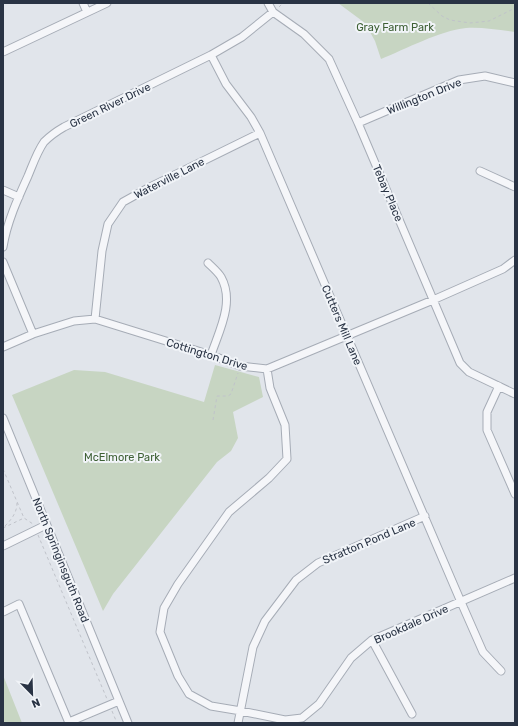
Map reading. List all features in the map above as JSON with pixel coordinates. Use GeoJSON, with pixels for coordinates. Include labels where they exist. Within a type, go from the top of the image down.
{"type":"FeatureCollection","features":[{"type":"Feature","properties":{"kind":"street"},"geometry":{"type":"LineString","coordinates":[[83,3],[87,12]]}},
{"type":"Feature","properties":{"kind":"street"},"geometry":{"type":"LineString","coordinates":[[3,52],[107,3]]}},
{"type":"Feature","properties":{"kind":"street","name":"Tebay Place"},"geometry":{"type":"LineString","coordinates":[[268,3],[273,12],[304,34],[329,59],[358,123],[460,363],[469,372],[515,394]]}},
{"type":"Feature","properties":{"kind":"street","name":"Green River Drive"},"geometry":{"type":"LineString","coordinates":[[3,247],[4,238],[19,196],[39,151],[45,141],[53,133],[211,55],[242,37],[273,12]]}},
{"type":"Feature","properties":{"kind":"street","name":"Cutters Mill Lane"},"geometry":{"type":"LineString","coordinates":[[211,55],[226,84],[251,117],[260,133],[483,652],[501,671]]}},
{"type":"Feature","properties":{"kind":"street","name":"Willington Drive"},"geometry":{"type":"LineString","coordinates":[[358,123],[459,80],[485,76],[515,83]]}},
{"type":"Feature","properties":{"kind":"street","name":"Waterville Lane"},"geometry":{"type":"LineString","coordinates":[[95,319],[102,251],[108,224],[123,202],[150,187],[260,133]]}},
{"type":"Feature","properties":{"kind":"street"},"geometry":{"type":"LineString","coordinates":[[480,171],[515,187]]}},
{"type":"Feature","properties":{"kind":"street"},"geometry":{"type":"LineString","coordinates":[[3,190],[19,196]]}},
{"type":"Feature","properties":{"kind":"street","name":"Cottington Drive"},"geometry":{"type":"LineString","coordinates":[[3,348],[33,334],[74,321],[95,319],[211,355],[240,366],[267,369],[503,269],[515,260]]}},
{"type":"Feature","properties":{"kind":"street"},"geometry":{"type":"LineString","coordinates":[[3,262],[33,334]]}},
{"type":"Feature","properties":{"kind":"street"},"geometry":{"type":"LineString","coordinates":[[208,263],[221,277],[227,295],[226,311],[211,355]]}},
{"type":"Feature","properties":{"kind":"street","name":"Brookdale Drive"},"geometry":{"type":"LineString","coordinates":[[267,369],[270,388],[285,425],[287,459],[269,478],[228,512],[178,584],[164,608],[160,632],[178,676],[189,694],[211,706],[285,720],[304,720],[319,704],[351,658],[372,640],[515,578]]}},
{"type":"Feature","properties":{"kind":"street"},"geometry":{"type":"LineString","coordinates":[[499,386],[487,412],[487,430],[515,494]]}},
{"type":"Feature","properties":{"kind":"street","name":"North Springinsguth Road"},"geometry":{"type":"LineString","coordinates":[[3,418],[128,723]]}},
{"type":"Feature","properties":{"kind":"street","name":"Stratton Pond Lane"},"geometry":{"type":"LineString","coordinates":[[238,723],[253,647],[265,621],[296,580],[318,563],[425,516]]}},
{"type":"Feature","properties":{"kind":"street"},"geometry":{"type":"LineString","coordinates":[[3,546],[46,525]]}},
{"type":"Feature","properties":{"kind":"street"},"geometry":{"type":"LineString","coordinates":[[3,612],[19,604],[69,723],[119,702]]}},
{"type":"Feature","properties":{"kind":"street"},"geometry":{"type":"LineString","coordinates":[[372,640],[412,714]]}},
{"type":"Feature","properties":{"kind":"path"},"geometry":{"type":"LineString","coordinates":[[428,3],[442,16],[450,20],[470,23],[489,21],[515,8]]}},
{"type":"Feature","properties":{"kind":"path"},"geometry":{"type":"LineString","coordinates":[[213,420],[217,396],[228,396],[231,394],[238,373]]}},
{"type":"Feature","properties":{"kind":"path"},"geometry":{"type":"LineString","coordinates":[[3,469],[24,518],[34,524]]}},
{"type":"Feature","properties":{"kind":"path"},"geometry":{"type":"LineString","coordinates":[[4,527],[17,509],[17,502]]}},
{"type":"Feature","properties":{"kind":"path"},"geometry":{"type":"LineString","coordinates":[[4,527],[24,518]]}},
{"type":"Feature","properties":{"kind":"path"},"geometry":{"type":"LineString","coordinates":[[42,543],[117,723]]}},
{"type":"Feature","properties":{"kind":"green space","name":"Gray Farm Park"},"geometry":{"type":"Polygon","coordinates":[[[338,3],[515,3],[515,32],[478,28],[456,30],[434,36],[381,59],[375,41],[365,23],[338,3]]]}},
{"type":"Feature","properties":{"kind":"green space","name":"McElmore Park"},"geometry":{"type":"Polygon","coordinates":[[[215,365],[259,377],[263,397],[233,412],[238,438],[231,451],[217,462],[113,594],[103,611],[12,395],[74,370],[105,372],[204,402],[215,365]]]}},
{"type":"Feature","properties":{"kind":"green space"},"geometry":{"type":"Polygon","coordinates":[[[3,675],[22,723],[3,723],[3,675]]]}}]}
